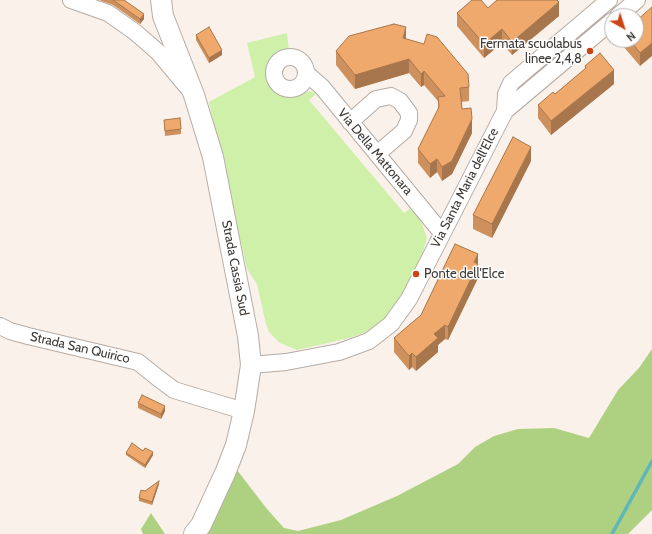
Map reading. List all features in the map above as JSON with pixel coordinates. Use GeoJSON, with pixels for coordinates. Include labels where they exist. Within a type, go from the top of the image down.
{"type":"FeatureCollection","features":[{"type":"Feature","properties":{"kind":"main road","name":"Strada Cassia Sud"},"geometry":{"type":"LineString","coordinates":[[161,0],[163,16],[194,96],[213,157],[248,336],[251,365],[244,411],[236,445],[226,471],[201,525],[194,534]]}},
{"type":"Feature","properties":{"kind":"street"},"geometry":{"type":"LineString","coordinates":[[71,0],[108,13],[135,32],[158,52],[194,96]]}},
{"type":"Feature","properties":{"kind":"street","name":"Via Santa Maria dell'Elce"},"geometry":{"type":"LineString","coordinates":[[505,110],[506,94],[512,83],[609,0]]}},
{"type":"Feature","properties":{"kind":"street"},"geometry":{"type":"LineString","coordinates":[[628,8],[637,0]]}},
{"type":"Feature","properties":{"kind":"street","name":"Via Santa Maria dell'Elce"},"geometry":{"type":"LineString","coordinates":[[251,365],[286,362],[339,352],[369,341],[391,324],[409,299],[505,110],[604,28]]}},
{"type":"Feature","properties":{"kind":"street","name":"Via Della Mattonara"},"geometry":{"type":"LineString","coordinates":[[306,73],[322,87],[442,233]]}},
{"type":"Feature","properties":{"kind":"street"},"geometry":{"type":"LineString","coordinates":[[350,122],[376,99],[391,96],[400,101],[409,113],[409,120],[404,131],[376,154]]}},
{"type":"Feature","properties":{"kind":"street","name":"Strada San Quirico"},"geometry":{"type":"LineString","coordinates":[[0,326],[10,331],[28,336],[138,362],[174,390],[244,411]]}},
{"type":"Feature","properties":{"kind":"green space"},"geometry":{"type":"Polygon","coordinates":[[[287,33],[289,52],[279,55],[268,67],[267,78],[271,88],[275,92],[290,98],[310,91],[316,94],[309,100],[404,213],[412,207],[421,221],[427,238],[421,259],[395,306],[384,319],[366,332],[349,338],[297,350],[280,343],[269,332],[266,324],[257,284],[247,269],[209,102],[255,77],[247,43],[287,33]]]}},
{"type":"Feature","properties":{"kind":"green space"},"geometry":{"type":"Polygon","coordinates":[[[652,349],[652,510],[628,534],[200,534],[237,470],[267,509],[284,528],[298,531],[341,520],[397,496],[458,464],[475,447],[494,436],[518,429],[554,428],[589,438],[618,390],[639,368],[652,349]]]}},
{"type":"Feature","properties":{"kind":"green space"},"geometry":{"type":"Polygon","coordinates":[[[151,513],[165,534],[143,534],[141,529],[151,513]]]}},
{"type":"Feature","properties":{"kind":"building"},"geometry":{"type":"Polygon","coordinates":[[[113,0],[124,0],[144,14],[140,19],[113,0]]]}},
{"type":"Feature","properties":{"kind":"building"},"geometry":{"type":"Polygon","coordinates":[[[472,0],[481,0],[488,8],[497,0],[557,0],[559,2],[512,42],[502,29],[484,44],[457,13],[472,0]]]}},
{"type":"Feature","properties":{"kind":"building"},"geometry":{"type":"Polygon","coordinates":[[[652,7],[652,43],[640,53],[636,48],[644,48],[644,14],[652,7]]]}},
{"type":"Feature","properties":{"kind":"building"},"geometry":{"type":"Polygon","coordinates":[[[394,24],[406,27],[403,38],[424,44],[427,34],[437,37],[468,74],[469,87],[460,88],[462,109],[471,108],[472,119],[452,161],[442,167],[437,159],[430,164],[418,149],[439,107],[438,97],[445,96],[424,71],[421,74],[409,59],[355,75],[336,51],[349,36],[394,24]]]}},
{"type":"Feature","properties":{"kind":"building"},"geometry":{"type":"Polygon","coordinates":[[[209,27],[222,50],[209,58],[196,35],[209,27]]]}},
{"type":"Feature","properties":{"kind":"building"},"geometry":{"type":"Polygon","coordinates":[[[600,53],[614,70],[551,121],[538,105],[553,92],[555,94],[586,68],[585,66],[600,53]]]}},
{"type":"Feature","properties":{"kind":"building"},"geometry":{"type":"Polygon","coordinates":[[[180,118],[181,129],[165,131],[164,120],[180,118]]]}},
{"type":"Feature","properties":{"kind":"building"},"geometry":{"type":"Polygon","coordinates":[[[513,137],[531,147],[492,224],[473,215],[513,137]]]}},
{"type":"Feature","properties":{"kind":"building"},"geometry":{"type":"Polygon","coordinates":[[[455,244],[478,254],[474,262],[478,264],[448,327],[445,325],[434,334],[438,338],[416,357],[412,353],[409,356],[394,338],[421,315],[455,244]]]}},
{"type":"Feature","properties":{"kind":"building"},"geometry":{"type":"Polygon","coordinates":[[[142,395],[165,406],[161,414],[138,403],[142,395]]]}},
{"type":"Feature","properties":{"kind":"building"},"geometry":{"type":"Polygon","coordinates":[[[132,443],[143,451],[145,448],[153,452],[145,465],[126,453],[132,443]]]}},
{"type":"Feature","properties":{"kind":"building"},"geometry":{"type":"Polygon","coordinates":[[[159,481],[152,502],[139,498],[141,490],[145,491],[159,481]]]}},
{"type":"Feature","properties":{"kind":"waterway"},"geometry":{"type":"LineString","coordinates":[[612,534],[652,461]]}},
{"type":"Feature","properties":{"kind":"place","name":"Fermata scuolabus linee 2,4,8"},"geometry":{"type":"Point","coordinates":[590,51]}},
{"type":"Feature","properties":{"kind":"place","name":"Ponte dell'Elce"},"geometry":{"type":"Point","coordinates":[416,274]}}]}
